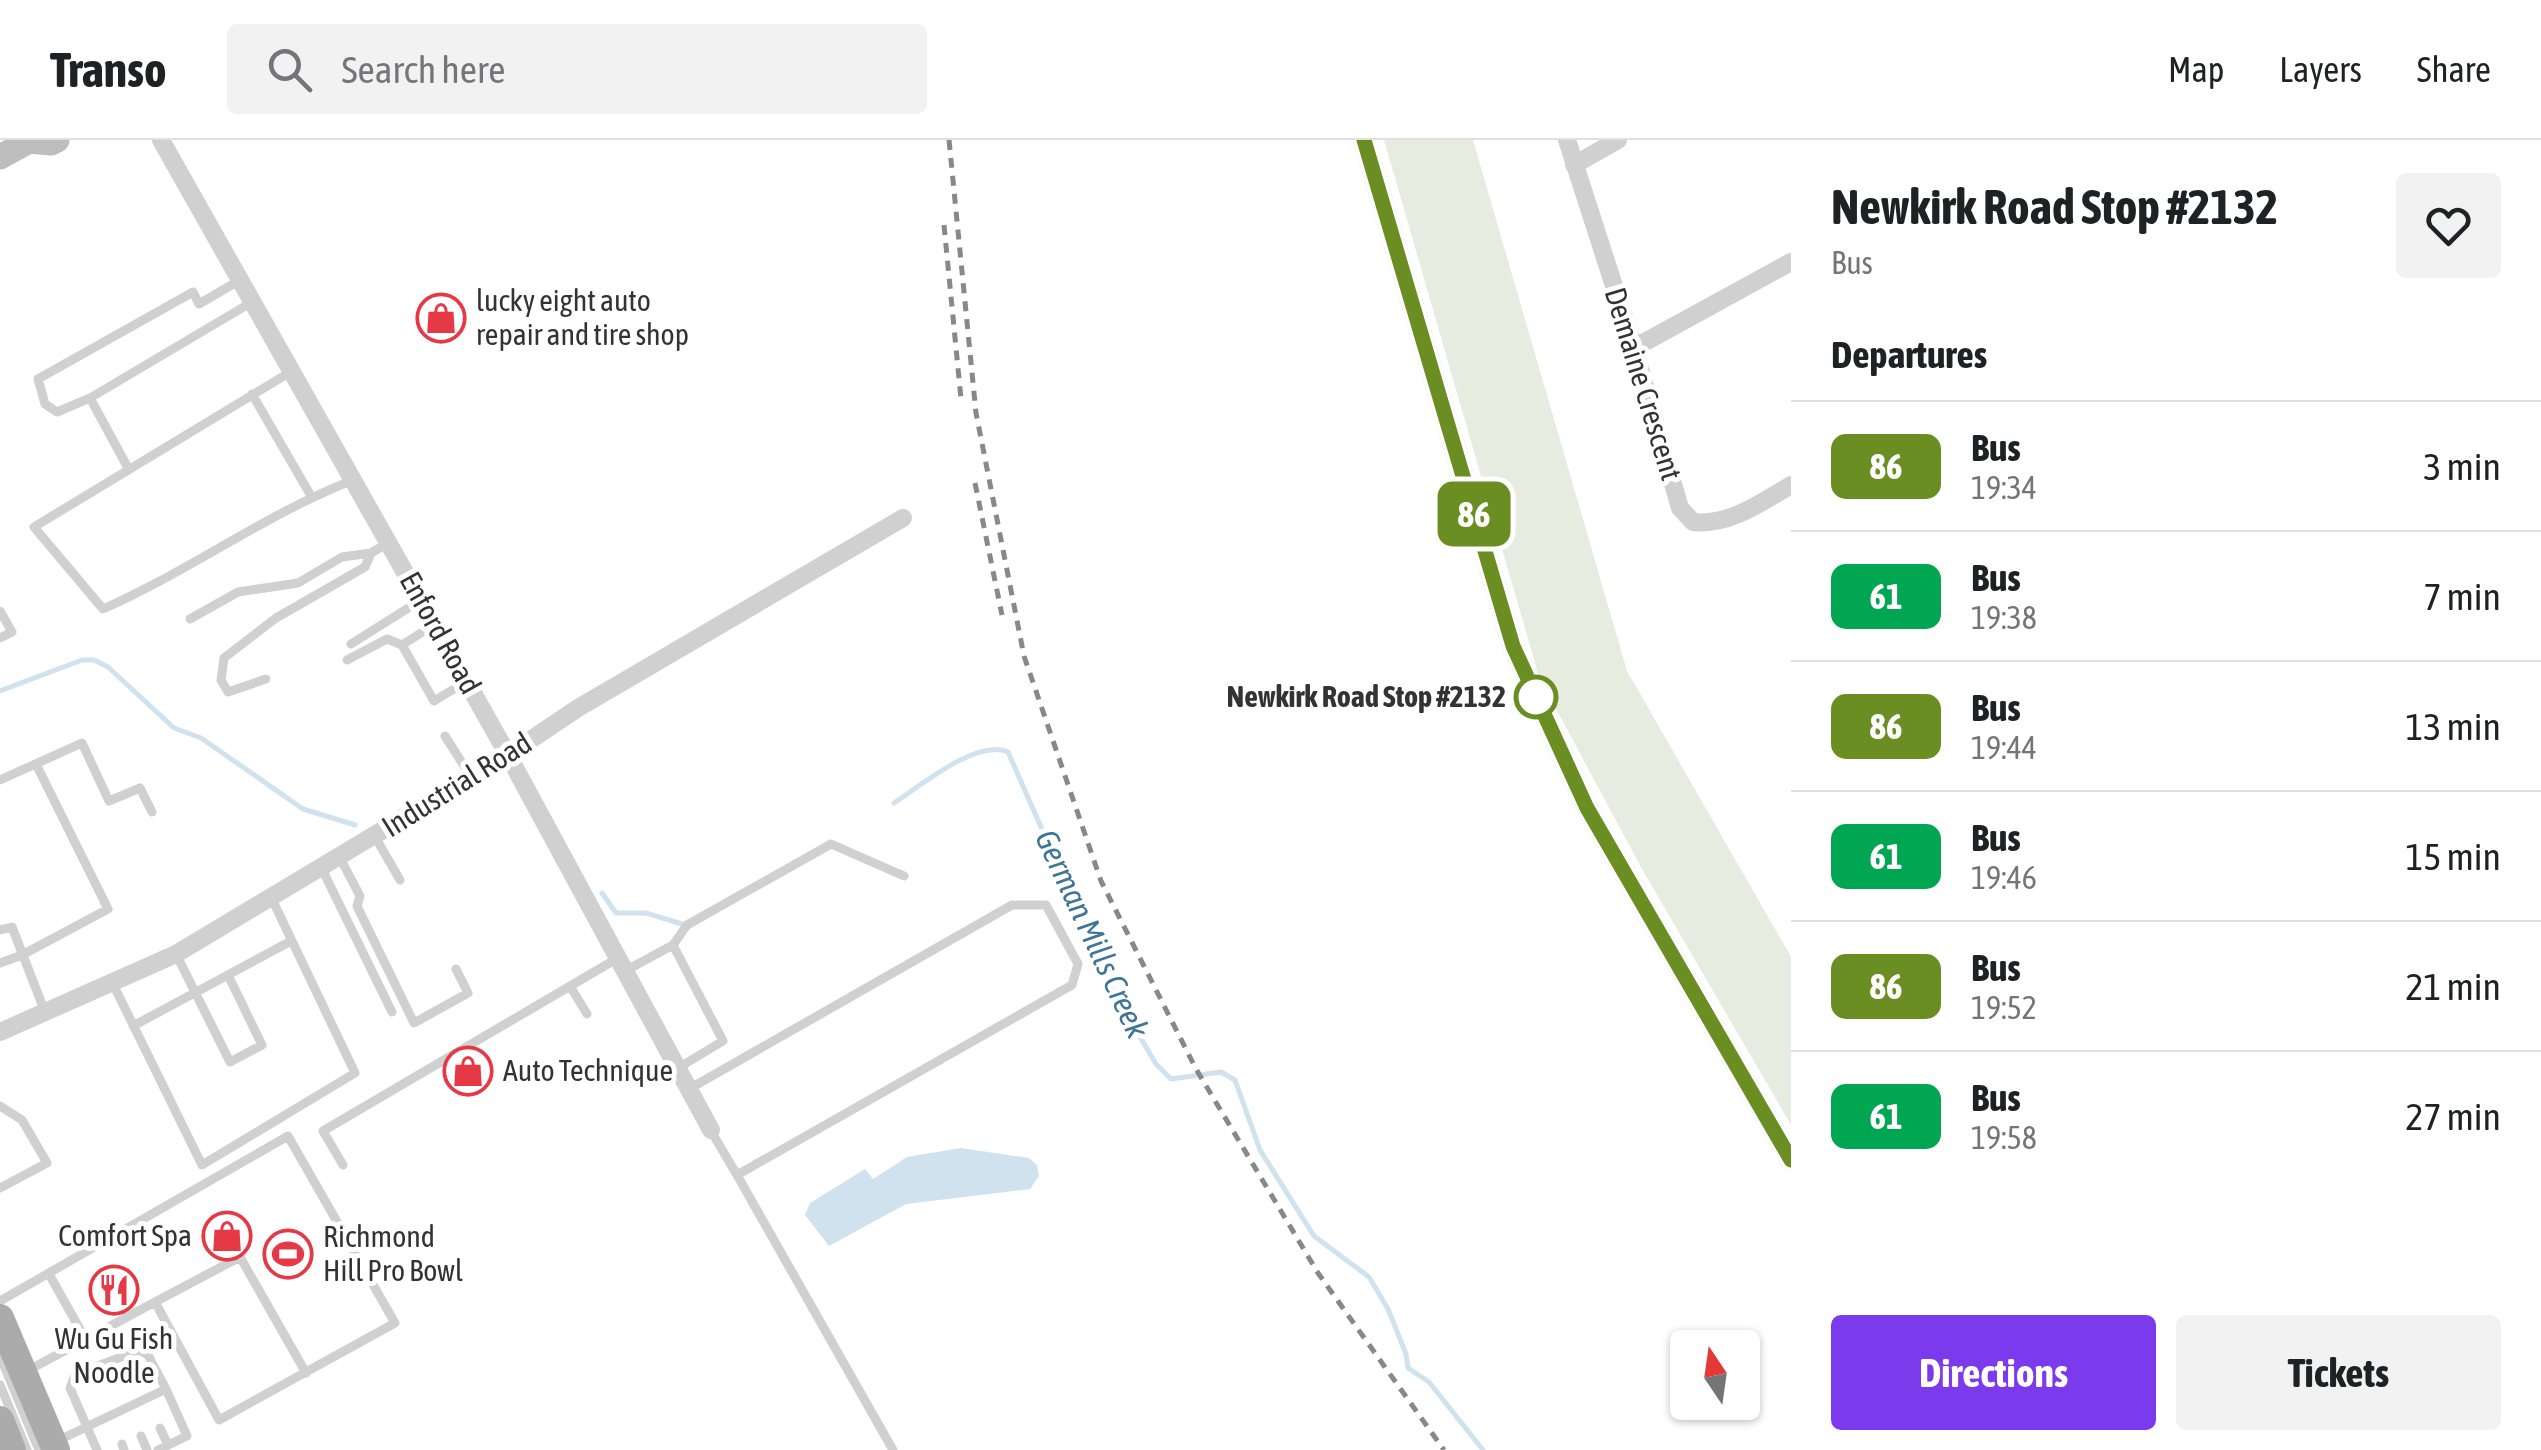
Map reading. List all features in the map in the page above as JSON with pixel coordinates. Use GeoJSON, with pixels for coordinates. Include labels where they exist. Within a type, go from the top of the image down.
{"type":"FeatureCollection","features":[{"type":"Feature","properties":{"kind":"main road"},"geometry":{"type":"LineString","coordinates":[[0,157],[29,140],[57,140]]}},
{"type":"Feature","properties":{"kind":"main road"},"geometry":{"type":"LineString","coordinates":[[0,1318],[12,1379],[44,1448]]}},
{"type":"Feature","properties":{"kind":"main road"},"geometry":{"type":"LineString","coordinates":[[0,1420],[12,1450]]}},
{"type":"Feature","properties":{"kind":"street","name":"Enford Road"},"geometry":{"type":"LineString","coordinates":[[161,140],[508,755],[711,1130]]}},
{"type":"Feature","properties":{"kind":"street"},"geometry":{"type":"LineString","coordinates":[[1364,140],[1513,646],[1587,808],[1791,1160]]}},
{"type":"Feature","properties":{"kind":"street","name":"Demaine Crescent"},"geometry":{"type":"LineString","coordinates":[[1567,140],[1680,508],[1687,518],[1708,524],[1724,520],[1791,485]]}},
{"type":"Feature","properties":{"kind":"street"},"geometry":{"type":"LineString","coordinates":[[1574,165],[1618,140]]}},
{"type":"Feature","properties":{"kind":"street"},"geometry":{"type":"LineString","coordinates":[[1634,348],[1791,262]]}},
{"type":"Feature","properties":{"kind":"street","name":"Industrial Road"},"geometry":{"type":"LineString","coordinates":[[0,1032],[176,954],[508,755],[578,708],[903,518]]}},
{"type":"Feature","properties":{"kind":"lane"},"geometry":{"type":"LineString","coordinates":[[240,280],[199,304],[193,292],[38,379],[45,404],[57,412],[90,398],[252,301]]}},
{"type":"Feature","properties":{"kind":"lane"},"geometry":{"type":"LineString","coordinates":[[292,371],[34,528],[103,609],[158,585],[311,496],[353,480]]}},
{"type":"Feature","properties":{"kind":"lane"},"geometry":{"type":"LineString","coordinates":[[252,394],[311,496]]}},
{"type":"Feature","properties":{"kind":"lane"},"geometry":{"type":"LineString","coordinates":[[90,398],[128,468]]}},
{"type":"Feature","properties":{"kind":"lane"},"geometry":{"type":"LineString","coordinates":[[190,620],[238,592],[298,584],[342,557],[371,553],[388,542]]}},
{"type":"Feature","properties":{"kind":"lane"},"geometry":{"type":"LineString","coordinates":[[266,679],[228,692],[222,680],[224,658],[276,618],[364,567],[371,553]]}},
{"type":"Feature","properties":{"kind":"lane"},"geometry":{"type":"LineString","coordinates":[[351,644],[421,600]]}},
{"type":"Feature","properties":{"kind":"lane"},"geometry":{"type":"LineString","coordinates":[[0,611],[12,632],[0,638]]}},
{"type":"Feature","properties":{"kind":"lane"},"geometry":{"type":"LineString","coordinates":[[402,644],[434,624]]}},
{"type":"Feature","properties":{"kind":"lane"},"geometry":{"type":"LineString","coordinates":[[347,660],[387,639],[402,644],[434,701],[467,682]]}},
{"type":"Feature","properties":{"kind":"lane"},"geometry":{"type":"LineString","coordinates":[[445,736],[471,777]]}},
{"type":"Feature","properties":{"kind":"lane"},"geometry":{"type":"LineString","coordinates":[[0,780],[82,743],[109,802],[140,788],[152,812]]}},
{"type":"Feature","properties":{"kind":"lane"},"geometry":{"type":"LineString","coordinates":[[0,963],[108,909],[36,764]]}},
{"type":"Feature","properties":{"kind":"lane"},"geometry":{"type":"LineString","coordinates":[[374,835],[400,880]]}},
{"type":"Feature","properties":{"kind":"lane"},"geometry":{"type":"LineString","coordinates":[[344,1165],[323,1131],[570,986],[674,945],[687,925],[831,844],[904,876]]}},
{"type":"Feature","properties":{"kind":"lane"},"geometry":{"type":"LineString","coordinates":[[339,856],[360,896],[358,906],[414,1023],[468,993],[456,969]]}},
{"type":"Feature","properties":{"kind":"lane"},"geometry":{"type":"LineString","coordinates":[[321,867],[392,1012]]}},
{"type":"Feature","properties":{"kind":"lane"},"geometry":{"type":"LineString","coordinates":[[112,982],[202,1165],[355,1073],[271,897]]}},
{"type":"Feature","properties":{"kind":"lane"},"geometry":{"type":"LineString","coordinates":[[689,1089],[1012,905],[1046,904],[1078,964],[1072,985],[737,1176]]}},
{"type":"Feature","properties":{"kind":"lane"},"geometry":{"type":"LineString","coordinates":[[0,930],[12,927],[46,1012]]}},
{"type":"Feature","properties":{"kind":"lane"},"geometry":{"type":"LineString","coordinates":[[133,1026],[291,941]]}},
{"type":"Feature","properties":{"kind":"lane"},"geometry":{"type":"LineString","coordinates":[[674,945],[723,1041],[678,1068]]}},
{"type":"Feature","properties":{"kind":"lane"},"geometry":{"type":"LineString","coordinates":[[176,954],[230,1062],[262,1045],[228,975]]}},
{"type":"Feature","properties":{"kind":"lane"},"geometry":{"type":"LineString","coordinates":[[570,986],[587,1014]]}},
{"type":"Feature","properties":{"kind":"lane"},"geometry":{"type":"LineString","coordinates":[[0,1106],[22,1120],[47,1163],[0,1188]]}},
{"type":"Feature","properties":{"kind":"lane"},"geometry":{"type":"LineString","coordinates":[[156,1302],[219,1420],[394,1323],[278,1119]]}},
{"type":"Feature","properties":{"kind":"lane"},"geometry":{"type":"LineString","coordinates":[[711,1130],[893,1450]]}},
{"type":"Feature","properties":{"kind":"lane"},"geometry":{"type":"LineString","coordinates":[[0,1301],[288,1136]]}},
{"type":"Feature","properties":{"kind":"lane"},"geometry":{"type":"LineString","coordinates":[[12,1379],[240,1257],[306,1372]]}},
{"type":"Feature","properties":{"kind":"lane"},"geometry":{"type":"LineString","coordinates":[[49,1274],[86,1340]]}},
{"type":"Feature","properties":{"kind":"lane"},"geometry":{"type":"LineString","coordinates":[[98,1450],[70,1388],[75,1375],[138,1350],[148,1355],[186,1436],[163,1447],[160,1428]]}},
{"type":"Feature","properties":{"kind":"lane"},"geometry":{"type":"LineString","coordinates":[[0,1356],[44,1448],[166,1389]]}},
{"type":"Feature","properties":{"kind":"lane"},"geometry":{"type":"LineString","coordinates":[[147,1398],[153,1411]]}},
{"type":"Feature","properties":{"kind":"lane"},"geometry":{"type":"LineString","coordinates":[[128,1407],[134,1419]]}},
{"type":"Feature","properties":{"kind":"lane"},"geometry":{"type":"LineString","coordinates":[[110,1416],[114,1427]]}},
{"type":"Feature","properties":{"kind":"lane"},"geometry":{"type":"LineString","coordinates":[[141,1436],[147,1450]]}},
{"type":"Feature","properties":{"kind":"shaded area"},"geometry":{"type":"Polygon","coordinates":[[[1384,140],[1473,140],[1627,671],[1791,957],[1791,1125],[1642,869],[1539,677],[1384,140]]]}},
{"type":"Feature","properties":{"kind":"water"},"geometry":{"type":"Polygon","coordinates":[[[961,1148],[1029,1158],[1037,1165],[1039,1176],[1030,1189],[906,1204],[829,1246],[805,1215],[810,1203],[865,1169],[873,1179],[907,1157],[961,1148]]]}},
{"type":"Feature","properties":{"kind":"waterway","name":"German Mills Creek"},"geometry":{"type":"LineString","coordinates":[[0,691],[82,660],[94,660],[108,667],[174,728],[201,738],[303,809],[355,825]]}},
{"type":"Feature","properties":{"kind":"waterway","name":"German Mills Creek"},"geometry":{"type":"LineString","coordinates":[[894,803],[966,758],[996,749],[1008,752],[1113,991],[1156,1064],[1171,1079],[1221,1072],[1235,1080],[1260,1150],[1314,1236],[1369,1277],[1388,1309],[1408,1368],[1429,1382],[1483,1450]]}},
{"type":"Feature","properties":{"kind":"waterway","name":"German Mills Creek"},"geometry":{"type":"LineString","coordinates":[[602,893],[616,913],[646,913],[682,924]]}},
{"type":"Feature","properties":{"kind":"railway"},"geometry":{"type":"LineString","coordinates":[[949,140],[976,413],[1024,656],[1101,881],[1196,1069],[1318,1273],[1444,1450]]}},
{"type":"Feature","properties":{"kind":"railway"},"geometry":{"type":"LineString","coordinates":[[944,225],[961,399]]}},
{"type":"Feature","properties":{"kind":"railway"},"geometry":{"type":"LineString","coordinates":[[975,483],[1002,615]]}},
{"type":"Feature","properties":{"kind":"bus line","name":"86"},"geometry":{"type":"LineString","coordinates":[[1364,140],[1513,646],[1587,808],[1791,1160]]}},
{"type":"Feature","properties":{"kind":"place","name":"lucky eight auto repair and tire shop"},"geometry":{"type":"Point","coordinates":[441,318]}},
{"type":"Feature","properties":{"kind":"place","name":"Newkirk Road Stop #2132"},"geometry":{"type":"Point","coordinates":[1536,697]}},
{"type":"Feature","properties":{"kind":"place","name":"Auto Technique"},"geometry":{"type":"Point","coordinates":[468,1071]}},
{"type":"Feature","properties":{"kind":"place","name":"Comfort Spa"},"geometry":{"type":"Point","coordinates":[227,1236]}},
{"type":"Feature","properties":{"kind":"place","name":"Richmond Hill Pro Bowl"},"geometry":{"type":"Point","coordinates":[288,1254]}},
{"type":"Feature","properties":{"kind":"place","name":"Wu Gu Fish Noodle"},"geometry":{"type":"Point","coordinates":[114,1290]}}]}
